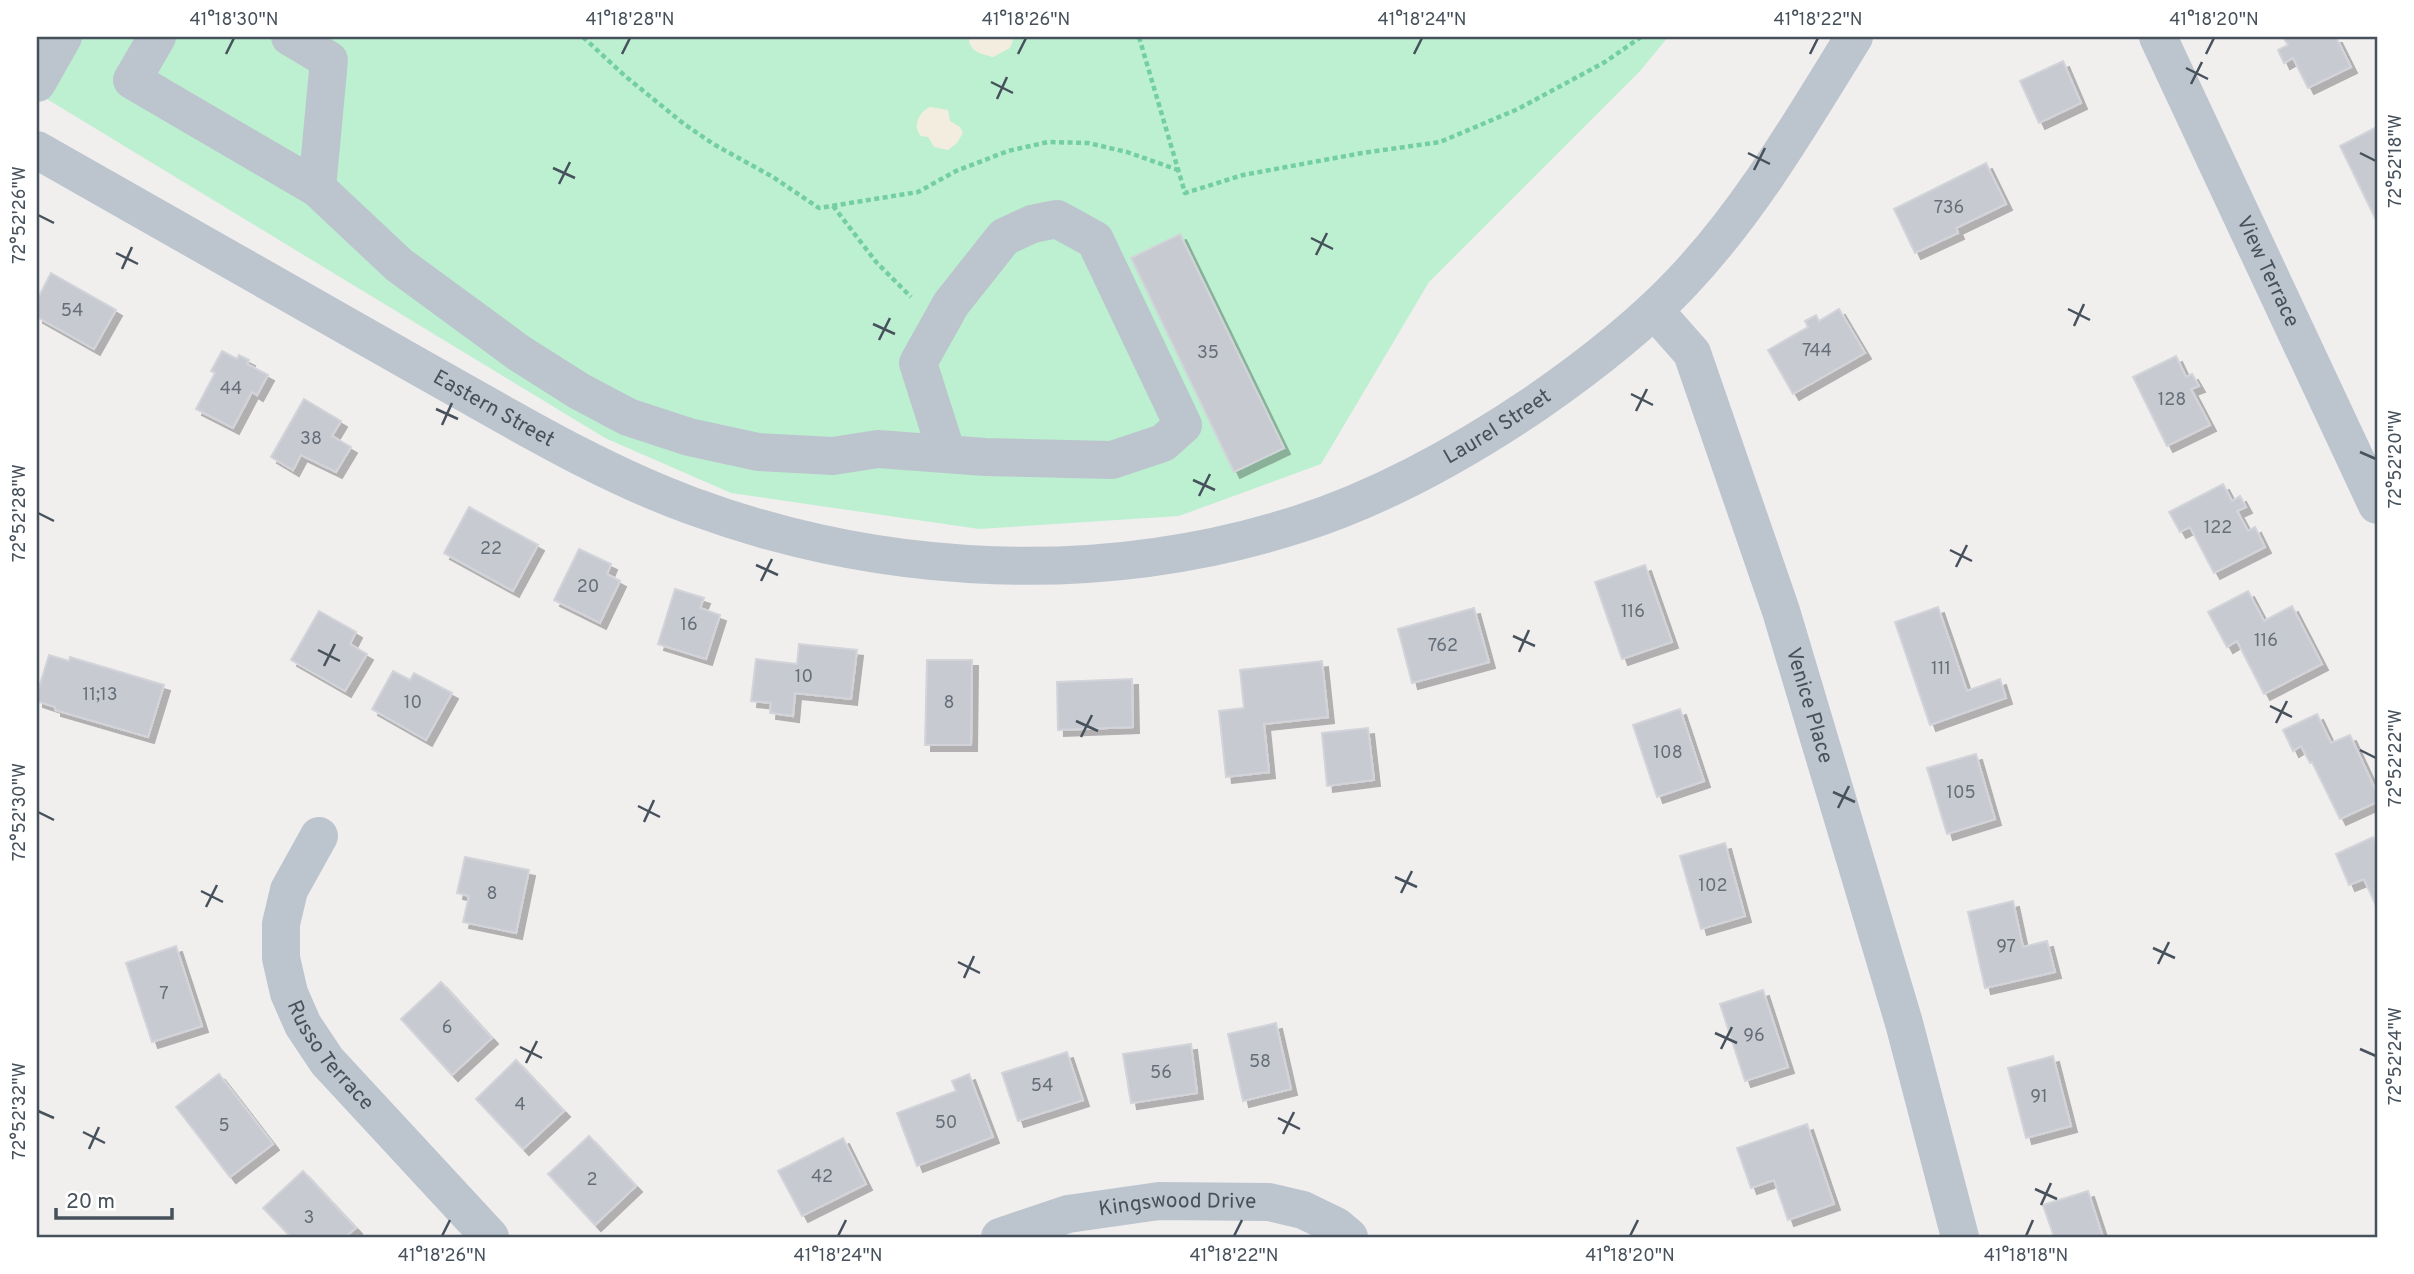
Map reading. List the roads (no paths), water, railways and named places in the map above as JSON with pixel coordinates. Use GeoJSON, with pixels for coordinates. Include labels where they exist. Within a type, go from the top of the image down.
{"type":"FeatureCollection","features":[{"type":"Feature","properties":{"kind":"street"},"geometry":{"type":"LineString","coordinates":[[37,83],[64,37]]}},
{"type":"Feature","properties":{"kind":"street"},"geometry":{"type":"LineString","coordinates":[[157,37],[132,80],[317,188],[399,265],[508,345],[579,391],[628,416],[689,437],[758,452],[833,456],[878,449],[947,454],[1112,460],[1163,443],[1183,425],[1095,240],[1057,219],[1032,224],[1004,237],[951,304],[918,363],[947,454]]}},
{"type":"Feature","properties":{"kind":"street"},"geometry":{"type":"LineString","coordinates":[[290,37],[329,60],[317,188]]}},
{"type":"Feature","properties":{"kind":"street","name":"Laurel Street"},"geometry":{"type":"LineString","coordinates":[[989,566],[1106,564],[1175,554],[1245,539],[1301,524],[1422,473],[1492,433],[1568,381],[1654,310],[1686,278],[1749,198],[1804,119],[1854,37]]}},
{"type":"Feature","properties":{"kind":"street","name":"View Terrace"},"geometry":{"type":"LineString","coordinates":[[2158,37],[2377,505]]}},
{"type":"Feature","properties":{"kind":"street","name":"Eastern Street"},"geometry":{"type":"LineString","coordinates":[[37,150],[537,433],[638,484],[689,506],[792,537],[853,551],[989,566]]}},
{"type":"Feature","properties":{"kind":"street","name":"Venice Place"},"geometry":{"type":"LineString","coordinates":[[1654,310],[1692,353],[1781,611],[1904,1023],[1960,1237]]}},
{"type":"Feature","properties":{"kind":"street","name":"Russo Terrace"},"geometry":{"type":"LineString","coordinates":[[320,836],[289,890],[281,924],[281,958],[289,993],[303,1025],[327,1061],[490,1237]]}},
{"type":"Feature","properties":{"kind":"street","name":"Kingswood Drive"},"geometry":{"type":"LineString","coordinates":[[1000,1237],[1068,1214],[1159,1201],[1269,1202],[1303,1210],[1336,1226],[1349,1237]]}}]}
